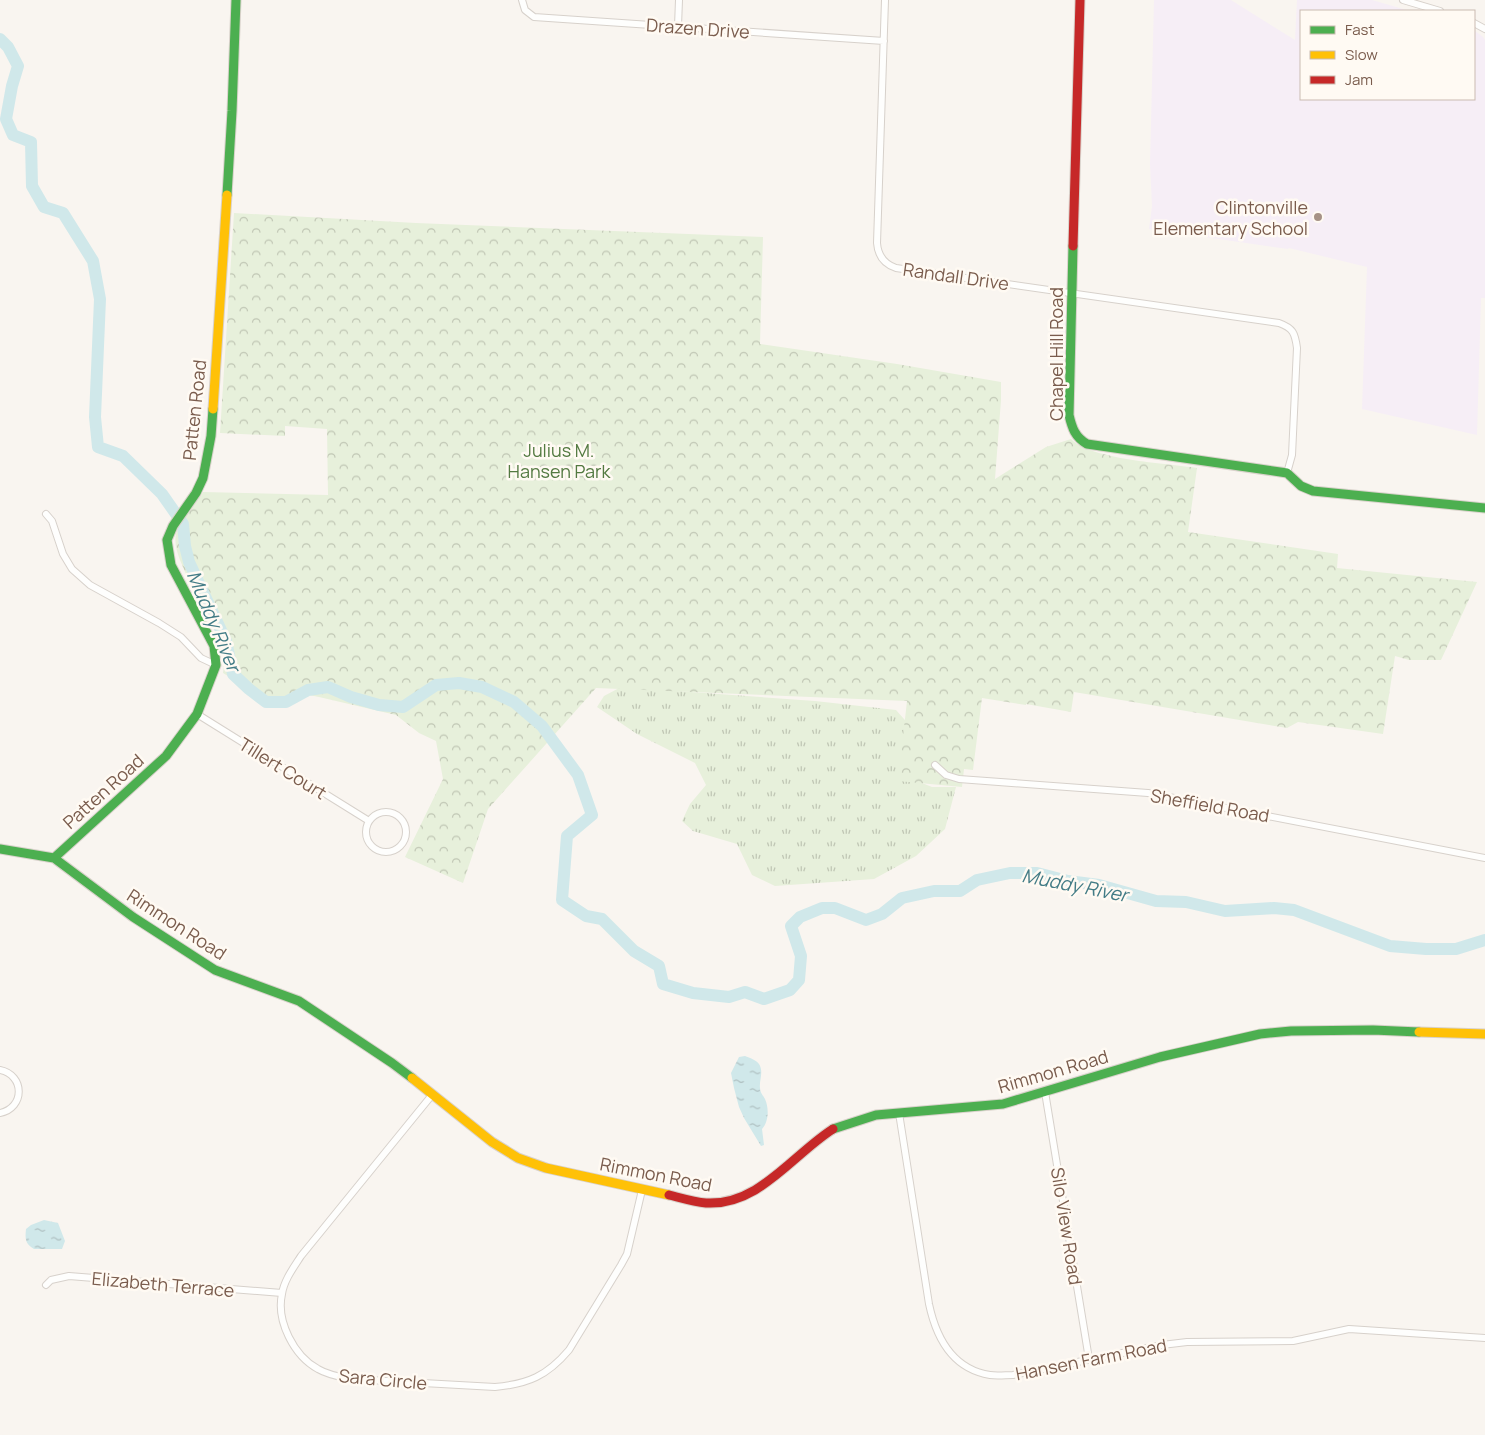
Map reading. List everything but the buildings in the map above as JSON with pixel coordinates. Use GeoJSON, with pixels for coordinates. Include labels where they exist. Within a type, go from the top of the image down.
{"type":"FeatureCollection","features":[{"type":"Feature","properties":{"kind":"street","name":"Patten Road"},"geometry":{"type":"LineString","coordinates":[[54,858],[166,756],[197,714],[216,665],[214,646],[170,565],[167,540],[173,526],[196,493],[203,478],[211,436],[232,120],[236,0]]}},
{"type":"Feature","properties":{"kind":"street","name":"Drazen Drive"},"geometry":{"type":"LineString","coordinates":[[522,0],[525,10],[534,18],[884,40]]}},
{"type":"Feature","properties":{"kind":"street"},"geometry":{"type":"LineString","coordinates":[[678,26],[679,0]]}},
{"type":"Feature","properties":{"kind":"street","name":"Randall Drive"},"geometry":{"type":"LineString","coordinates":[[885,0],[877,243],[881,258],[889,266],[896,268],[1279,323],[1289,327],[1295,336],[1297,348],[1292,455],[1288,473]]}},
{"type":"Feature","properties":{"kind":"street","name":"Chapel Hill Road"},"geometry":{"type":"LineString","coordinates":[[1080,0],[1072,293],[1070,415],[1072,429],[1077,438],[1088,444],[1288,473]]}},
{"type":"Feature","properties":{"kind":"street"},"geometry":{"type":"LineString","coordinates":[[1403,0],[1437,10]]}},
{"type":"Feature","properties":{"kind":"street"},"geometry":{"type":"LineString","coordinates":[[1288,473],[1301,486],[1313,491],[1485,508]]}},
{"type":"Feature","properties":{"kind":"street"},"geometry":{"type":"LineString","coordinates":[[46,514],[52,521],[72,570],[90,586],[159,623],[181,638],[201,658],[216,665]]}},
{"type":"Feature","properties":{"kind":"street","name":"Tillert Court"},"geometry":{"type":"LineString","coordinates":[[197,714],[370,821]]}},
{"type":"Feature","properties":{"kind":"street","name":"Sheffield Road"},"geometry":{"type":"LineString","coordinates":[[935,766],[946,775],[959,778],[1148,793],[1485,858]]}},
{"type":"Feature","properties":{"kind":"street"},"geometry":{"type":"LineString","coordinates":[[380,813],[392,813],[398,816],[406,826],[402,845],[391,852],[377,850],[372,846],[366,834],[370,821],[380,813]]}},
{"type":"Feature","properties":{"kind":"street","name":"Rimmon Road"},"geometry":{"type":"LineString","coordinates":[[0,849],[54,858],[133,917],[215,970],[299,1001],[392,1063],[492,1142],[518,1158],[546,1168],[706,1203],[727,1202],[747,1195],[764,1185],[816,1140],[835,1128],[876,1115],[1004,1104],[1160,1057],[1260,1034],[1291,1031],[1373,1030],[1485,1034]]}},
{"type":"Feature","properties":{"kind":"street"},"geometry":{"type":"LineString","coordinates":[[0,1070],[8,1072],[13,1076],[17,1082],[19,1092],[14,1105],[7,1111],[0,1113]]}},
{"type":"Feature","properties":{"kind":"street","name":"Silo View Road"},"geometry":{"type":"LineString","coordinates":[[1045,1092],[1089,1359]]}},
{"type":"Feature","properties":{"kind":"street","name":"Sara Circle"},"geometry":{"type":"LineString","coordinates":[[432,1095],[301,1256],[290,1272],[282,1293],[281,1308],[285,1328],[293,1344],[304,1358],[318,1369],[333,1376],[361,1380],[495,1387],[515,1385],[532,1380],[547,1372],[569,1350],[626,1254],[642,1190]]}},
{"type":"Feature","properties":{"kind":"street","name":"Hansen Farm Road"},"geometry":{"type":"LineString","coordinates":[[899,1113],[928,1304],[938,1335],[946,1350],[960,1362],[975,1370],[990,1375],[1013,1375],[1162,1345],[1187,1342],[1293,1341],[1349,1329],[1485,1338]]}},
{"type":"Feature","properties":{"kind":"street","name":"Elizabeth Terrace"},"geometry":{"type":"LineString","coordinates":[[46,1284],[52,1280],[69,1276],[282,1293]]}},
{"type":"Feature","properties":{"kind":"shaded area","name":"Clintonville Elementary School"},"geometry":{"type":"Polygon","coordinates":[[[1154,0],[1231,0],[1295,40],[1297,0],[1372,0],[1407,10],[1300,10],[1300,100],[1475,100],[1475,31],[1483,37],[1485,40],[1485,298],[1481,298],[1477,435],[1362,409],[1367,267],[1289,248],[1149,229],[1152,206],[1150,164],[1154,0]]]}},
{"type":"Feature","properties":{"kind":"green space","name":"Julius M. Hansen Park"},"geometry":{"type":"Polygon","coordinates":[[[234,213],[416,223],[763,237],[760,344],[897,364],[1001,382],[995,479],[1046,447],[1071,439],[1095,452],[1112,456],[1197,468],[1188,532],[1338,554],[1337,568],[1477,582],[1441,660],[1409,660],[1395,656],[1383,734],[1298,722],[1287,728],[1074,692],[1071,712],[982,698],[973,770],[964,769],[962,787],[898,781],[907,701],[596,688],[488,809],[463,883],[405,857],[443,779],[436,741],[419,733],[396,715],[319,697],[304,694],[274,704],[223,673],[224,662],[221,642],[213,623],[192,587],[179,557],[175,541],[176,534],[184,518],[203,492],[328,495],[327,429],[285,426],[285,436],[220,433],[234,213]]]}},
{"type":"Feature","properties":{"kind":"green space"},"geometry":{"type":"Polygon","coordinates":[[[621,687],[815,701],[896,710],[912,728],[917,781],[932,787],[956,787],[945,829],[916,856],[874,879],[775,886],[752,875],[737,844],[693,831],[682,821],[690,804],[706,785],[695,763],[637,734],[597,707],[604,696],[621,687]]]}},
{"type":"Feature","properties":{"kind":"water"},"geometry":{"type":"Polygon","coordinates":[[[745,1056],[758,1063],[761,1070],[760,1090],[768,1110],[766,1122],[762,1129],[764,1145],[761,1146],[739,1107],[731,1073],[739,1057],[745,1056]]]}},
{"type":"Feature","properties":{"kind":"water"},"geometry":{"type":"Polygon","coordinates":[[[44,1220],[58,1223],[65,1241],[62,1249],[34,1249],[27,1243],[26,1229],[44,1220]]]}},
{"type":"Feature","properties":{"kind":"waterway","name":"Muddy River"},"geometry":{"type":"LineString","coordinates":[[0,39],[8,47],[18,66],[6,119],[13,135],[31,142],[32,186],[44,207],[63,213],[93,261],[100,299],[95,417],[98,447],[123,456],[162,494],[183,524],[189,562],[226,641],[233,674],[266,702],[286,702],[308,690],[328,687],[351,697],[379,705],[403,707],[436,685],[459,683],[482,687],[514,702],[542,726],[578,775],[592,815],[567,836],[562,900],[586,916],[602,919],[634,951],[659,966],[663,984],[693,993],[729,997],[745,992],[764,999],[790,990],[799,980],[801,956],[791,926],[800,917],[822,908],[835,908],[866,920],[882,914],[902,898],[934,891],[960,891],[977,880],[1010,873],[1037,873],[1068,881],[1099,885],[1156,901],[1186,902],[1225,911],[1274,908],[1294,910],[1390,946],[1456,949],[1485,940]]}},
{"type":"Feature","properties":{"kind":"traffic: fast"},"geometry":{"type":"LineString","coordinates":[[227,195],[236,0]]}},
{"type":"Feature","properties":{"kind":"traffic: fast"},"geometry":{"type":"LineString","coordinates":[[1073,246],[1069,415],[1075,432],[1087,444],[1287,473],[1301,486],[1313,491],[1485,508]]}},
{"type":"Feature","properties":{"kind":"traffic: fast"},"geometry":{"type":"LineString","coordinates":[[54,858],[166,756],[197,714],[216,665],[214,646],[171,565],[167,540],[173,526],[196,493],[203,478],[211,436],[213,409]]}},
{"type":"Feature","properties":{"kind":"traffic: fast"},"geometry":{"type":"LineString","coordinates":[[0,849],[54,858],[133,917],[215,970],[299,1001],[412,1078]]}},
{"type":"Feature","properties":{"kind":"traffic: fast"},"geometry":{"type":"LineString","coordinates":[[833,1129],[876,1115],[1003,1104],[1160,1057],[1260,1034],[1291,1031],[1373,1030],[1419,1032]]}},
{"type":"Feature","properties":{"kind":"traffic: slow"},"geometry":{"type":"LineString","coordinates":[[213,409],[227,195]]}},
{"type":"Feature","properties":{"kind":"traffic: slow"},"geometry":{"type":"LineString","coordinates":[[1419,1032],[1485,1034]]}},
{"type":"Feature","properties":{"kind":"traffic: slow"},"geometry":{"type":"LineString","coordinates":[[412,1078],[492,1142],[518,1158],[546,1168],[669,1195]]}},
{"type":"Feature","properties":{"kind":"traffic: jam"},"geometry":{"type":"LineString","coordinates":[[1073,246],[1080,0]]}},
{"type":"Feature","properties":{"kind":"traffic: jam"},"geometry":{"type":"LineString","coordinates":[[669,1195],[706,1203],[725,1202],[742,1196],[759,1188],[774,1177],[833,1129]]}},
{"type":"Feature","properties":{"kind":"place","name":"Clintonville Elementary School"},"geometry":{"type":"Point","coordinates":[1318,217]}}]}
